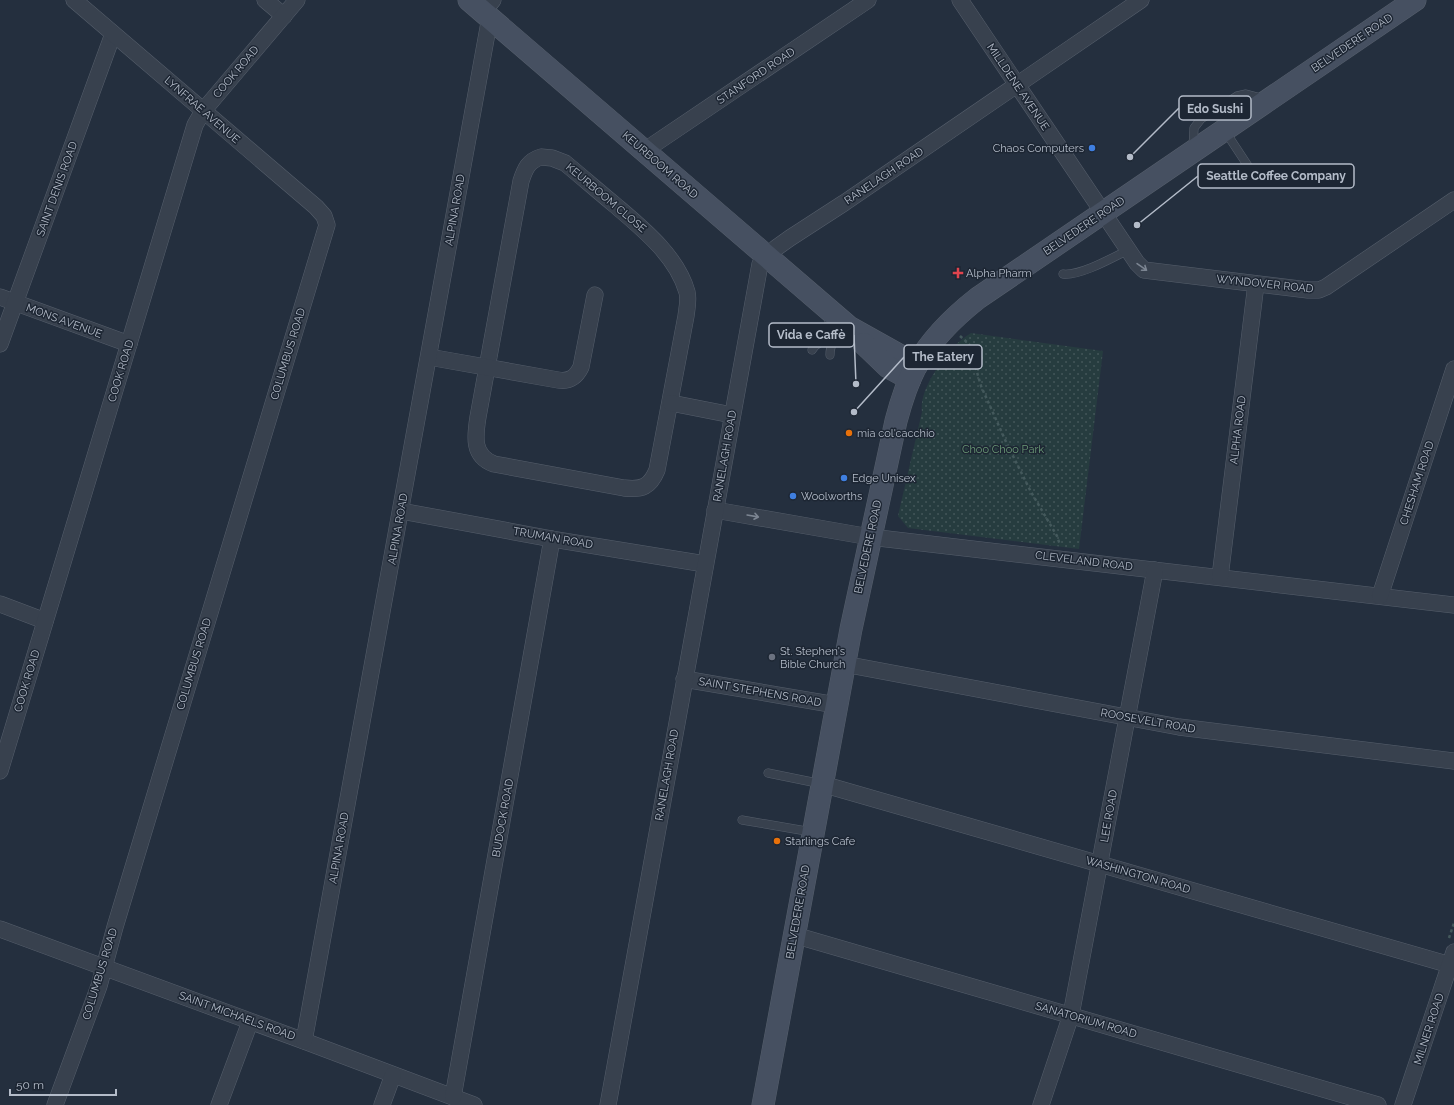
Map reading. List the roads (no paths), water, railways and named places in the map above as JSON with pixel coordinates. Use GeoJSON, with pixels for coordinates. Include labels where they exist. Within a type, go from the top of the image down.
{"type":"FeatureCollection","features":[{"type":"Feature","properties":{"kind":"main road","name":"BELVEDERE ROAD"},"geometry":{"type":"LineString","coordinates":[[763,1105],[844,664],[896,421],[913,372],[942,331],[968,306],[1415,0]]}},
{"type":"Feature","properties":{"kind":"main road","name":"KEURBOOM ROAD"},"geometry":{"type":"LineString","coordinates":[[484,7],[644,151],[850,328],[913,372]]}},
{"type":"Feature","properties":{"kind":"street","name":"LYNFRAE AVENUE"},"geometry":{"type":"LineString","coordinates":[[74,0],[316,207],[324,216],[326,222]]}},
{"type":"Feature","properties":{"kind":"street"},"geometry":{"type":"LineString","coordinates":[[265,0],[284,16]]}},
{"type":"Feature","properties":{"kind":"street","name":"COOK ROAD"},"geometry":{"type":"LineString","coordinates":[[0,771],[193,130],[203,111],[297,0]]}},
{"type":"Feature","properties":{"kind":"street","name":"STANFORD ROAD"},"geometry":{"type":"LineString","coordinates":[[644,151],[868,0]]}},
{"type":"Feature","properties":{"kind":"street","name":"MILLDENE AVENUE"},"geometry":{"type":"LineString","coordinates":[[960,0],[1104,213]]}},
{"type":"Feature","properties":{"kind":"street","name":"RANELAGH ROAD"},"geometry":{"type":"LineString","coordinates":[[608,1105],[760,264],[776,248],[790,238],[844,203],[1141,0]]}},
{"type":"Feature","properties":{"kind":"street","name":"ALPINA ROAD"},"geometry":{"type":"LineString","coordinates":[[304,1041],[429,357],[484,7]]}},
{"type":"Feature","properties":{"kind":"street","name":"SAINT DENIS ROAD"},"geometry":{"type":"LineString","coordinates":[[0,344],[113,34]]}},
{"type":"Feature","properties":{"kind":"street","name":"KEURBOOM CLOSE"},"geometry":{"type":"LineString","coordinates":[[542,157],[552,158],[565,163],[643,229],[656,242],[678,271],[687,292],[688,301],[671,399],[657,470],[653,480],[646,486],[639,488],[624,488],[494,464],[487,462],[482,458],[477,446],[476,438],[478,417],[521,181],[529,163],[535,159],[542,157]]}},
{"type":"Feature","properties":{"kind":"street","name":"WYNDOVER ROAD"},"geometry":{"type":"LineString","coordinates":[[1104,213],[1141,268],[1150,271],[1319,290],[1326,287],[1454,200]]}},
{"type":"Feature","properties":{"kind":"street","name":"COLUMBUS ROAD"},"geometry":{"type":"LineString","coordinates":[[55,1105],[99,986],[103,967],[322,242],[326,222]]}},
{"type":"Feature","properties":{"kind":"street","name":"ALPHA ROAD"},"geometry":{"type":"LineString","coordinates":[[1220,577],[1256,284]]}},
{"type":"Feature","properties":{"kind":"street"},"geometry":{"type":"LineString","coordinates":[[429,357],[563,381],[572,379],[581,367],[595,295]]}},
{"type":"Feature","properties":{"kind":"street","name":"MONS AVENUE"},"geometry":{"type":"LineString","coordinates":[[0,297],[129,344]]}},
{"type":"Feature","properties":{"kind":"street","name":"CHESHAM ROAD"},"geometry":{"type":"LineString","coordinates":[[1380,596],[1454,369]]}},
{"type":"Feature","properties":{"kind":"street"},"geometry":{"type":"LineString","coordinates":[[671,399],[733,411]]}},
{"type":"Feature","properties":{"kind":"street","name":"CLEVELAND ROAD"},"geometry":{"type":"LineString","coordinates":[[715,510],[870,537],[1454,605]]}},
{"type":"Feature","properties":{"kind":"street","name":"TRUMAN ROAD"},"geometry":{"type":"LineString","coordinates":[[401,511],[552,539],[705,564]]}},
{"type":"Feature","properties":{"kind":"street","name":"BUDOCK ROAD"},"geometry":{"type":"LineString","coordinates":[[453,1097],[552,539]]}},
{"type":"Feature","properties":{"kind":"street","name":"LEE ROAD"},"geometry":{"type":"LineString","coordinates":[[1041,1105],[1071,1015],[1155,570]]}},
{"type":"Feature","properties":{"kind":"street"},"geometry":{"type":"LineString","coordinates":[[0,604],[45,621]]}},
{"type":"Feature","properties":{"kind":"street","name":"ROOSEVELT ROAD"},"geometry":{"type":"LineString","coordinates":[[844,664],[1180,727],[1454,761]]}},
{"type":"Feature","properties":{"kind":"street","name":"SAINT STEPHENS ROAD"},"geometry":{"type":"LineString","coordinates":[[684,678],[836,705]]}},
{"type":"Feature","properties":{"kind":"street","name":"WASHINGTON ROAD"},"geometry":{"type":"LineString","coordinates":[[822,784],[1100,864],[1453,961]]}},
{"type":"Feature","properties":{"kind":"street","name":"SAINT MICHAELS ROAD"},"geometry":{"type":"LineString","coordinates":[[0,929],[474,1105]]}},
{"type":"Feature","properties":{"kind":"street","name":"SANATORIUM ROAD"},"geometry":{"type":"LineString","coordinates":[[794,935],[1378,1105]]}},
{"type":"Feature","properties":{"kind":"street","name":"MILNER ROAD"},"geometry":{"type":"LineString","coordinates":[[1403,1105],[1453,961]]}},
{"type":"Feature","properties":{"kind":"street"},"geometry":{"type":"LineString","coordinates":[[219,1105],[250,1022]]}},
{"type":"Feature","properties":{"kind":"street"},"geometry":{"type":"LineString","coordinates":[[382,1105],[393,1075]]}},
{"type":"Feature","properties":{"kind":"lane"},"geometry":{"type":"LineString","coordinates":[[1193,152],[1194,128],[1200,119],[1237,96],[1246,94],[1269,100]]}},
{"type":"Feature","properties":{"kind":"lane"},"geometry":{"type":"LineString","coordinates":[[1225,130],[1252,172]]}},
{"type":"Feature","properties":{"kind":"lane"},"geometry":{"type":"LineString","coordinates":[[1064,274],[1069,275],[1080,272],[1128,250]]}},
{"type":"Feature","properties":{"kind":"lane"},"geometry":{"type":"LineString","coordinates":[[812,350],[829,336],[829,322],[822,304]]}},
{"type":"Feature","properties":{"kind":"lane"},"geometry":{"type":"LineString","coordinates":[[830,355],[831,344],[850,328]]}},
{"type":"Feature","properties":{"kind":"lane"},"geometry":{"type":"LineString","coordinates":[[768,773],[822,784]]}},
{"type":"Feature","properties":{"kind":"lane"},"geometry":{"type":"LineString","coordinates":[[742,820],[813,832]]}},
{"type":"Feature","properties":{"kind":"place","name":"Chaos Computers"},"geometry":{"type":"Point","coordinates":[1092,148]}},
{"type":"Feature","properties":{"kind":"place","name":"Edo Sushi"},"geometry":{"type":"Point","coordinates":[1130,157]}},
{"type":"Feature","properties":{"kind":"place","name":"Seattle Coffee Company"},"geometry":{"type":"Point","coordinates":[1137,225]}},
{"type":"Feature","properties":{"kind":"place","name":"Alpha Pharm"},"geometry":{"type":"Point","coordinates":[958,273]}},
{"type":"Feature","properties":{"kind":"place","name":"Vida e Caffè"},"geometry":{"type":"Point","coordinates":[856,384]}},
{"type":"Feature","properties":{"kind":"place","name":"The Eatery"},"geometry":{"type":"Point","coordinates":[854,412]}},
{"type":"Feature","properties":{"kind":"place","name":"mia col'cacchio"},"geometry":{"type":"Point","coordinates":[849,433]}},
{"type":"Feature","properties":{"kind":"place","name":"Edge Unisex"},"geometry":{"type":"Point","coordinates":[844,478]}},
{"type":"Feature","properties":{"kind":"place","name":"Woolworths"},"geometry":{"type":"Point","coordinates":[793,496]}},
{"type":"Feature","properties":{"kind":"place","name":"St. Stephen's Bible Church"},"geometry":{"type":"Point","coordinates":[772,657]}},
{"type":"Feature","properties":{"kind":"place","name":"Starlings Cafe"},"geometry":{"type":"Point","coordinates":[777,841]}},
{"type":"Feature","properties":{"kind":"park label","name":"Choo Choo Park"},"geometry":{"type":"Point","coordinates":[1003,449]}}]}
